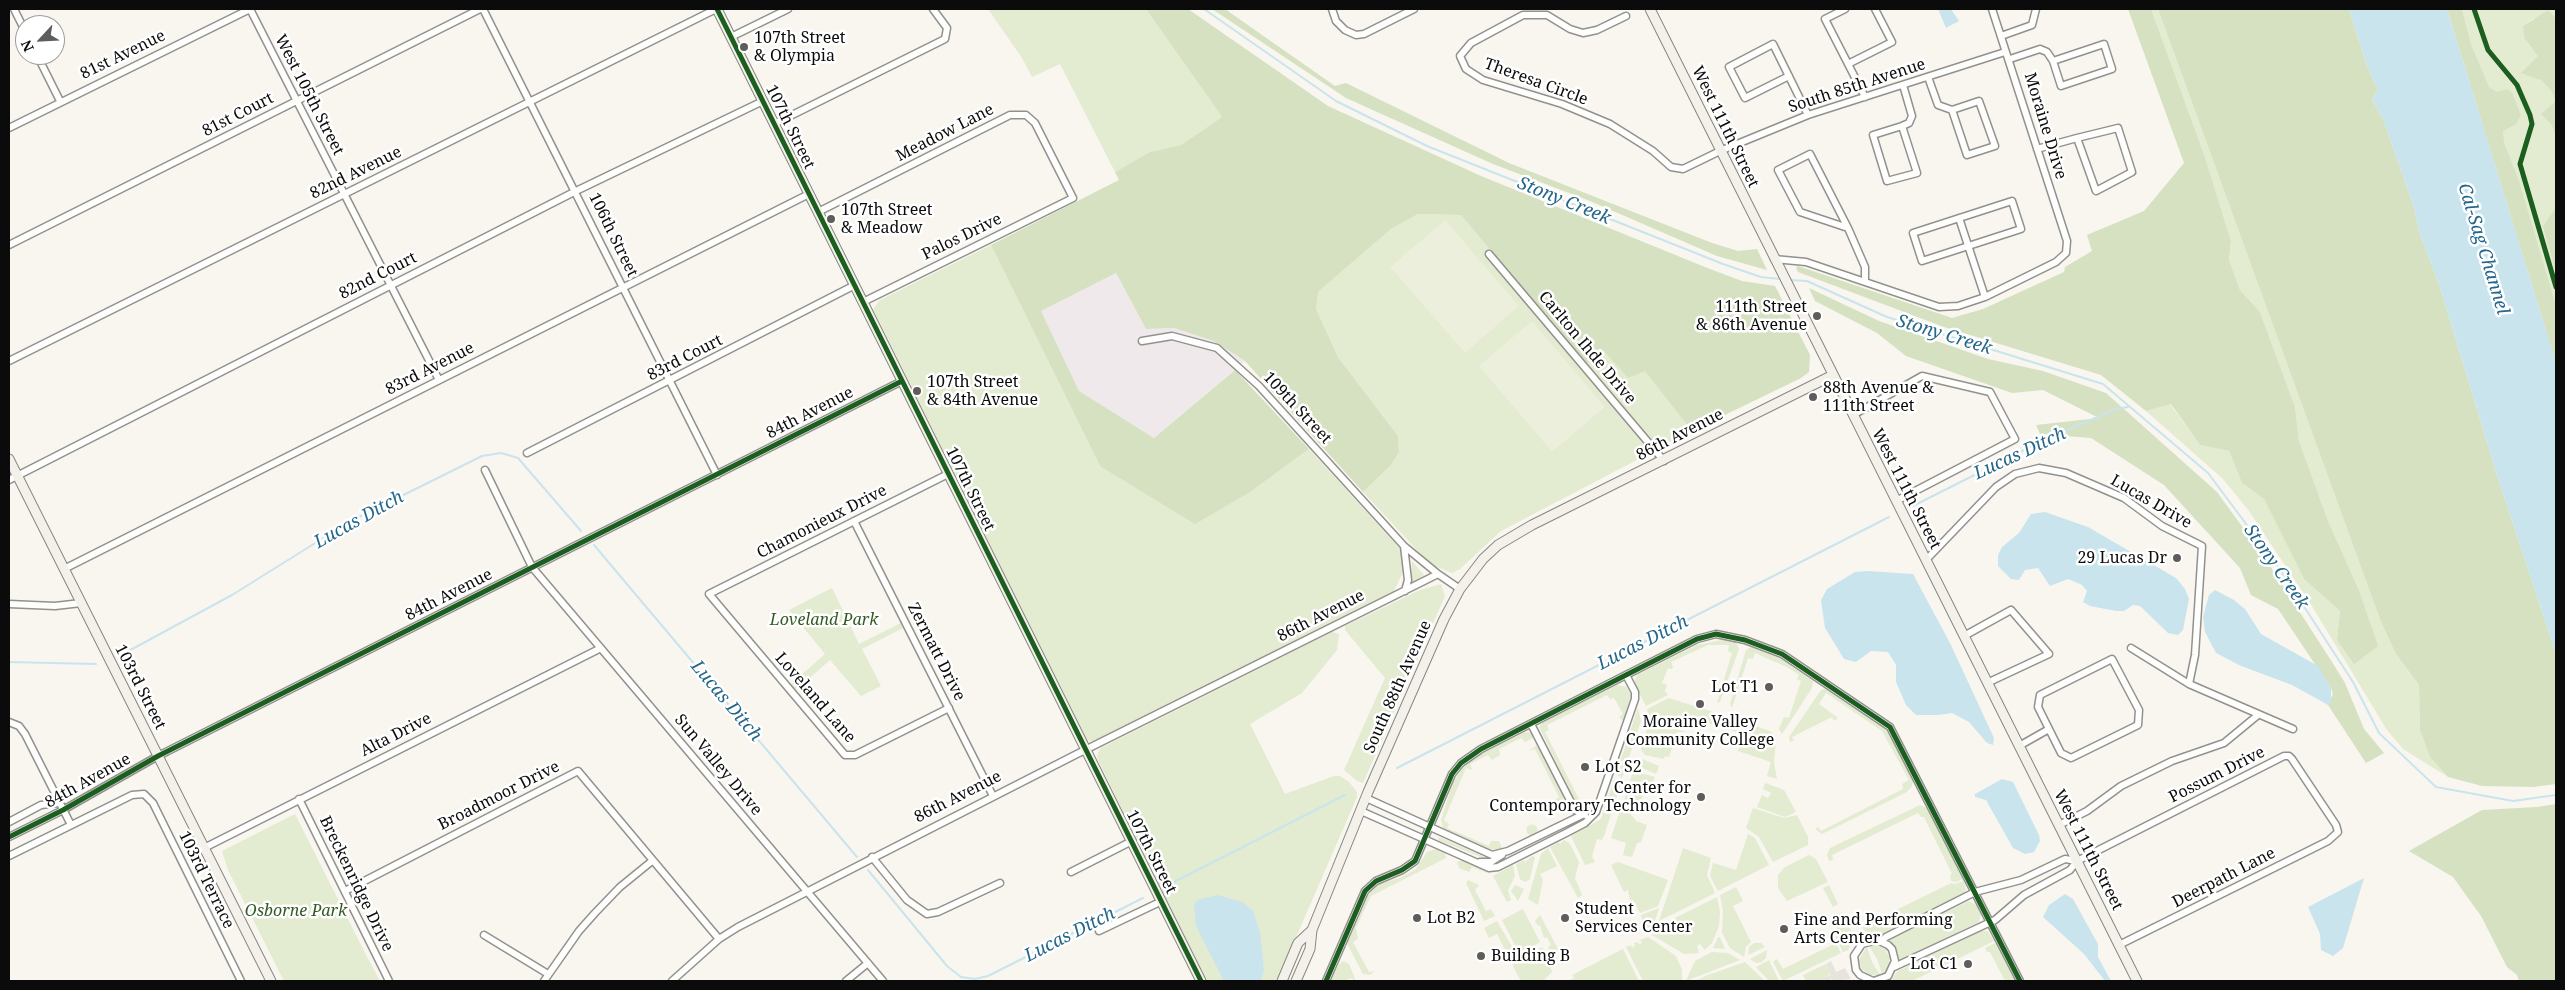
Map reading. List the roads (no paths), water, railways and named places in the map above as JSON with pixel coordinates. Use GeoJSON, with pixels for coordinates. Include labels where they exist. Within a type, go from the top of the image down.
{"type":"FeatureCollection","features":[{"type":"Feature","properties":{"kind":"street","name":"81st Avenue"},"geometry":{"type":"LineString","coordinates":[[9,128],[60,101],[250,9]]}},
{"type":"Feature","properties":{"kind":"street","name":"West 105th Street"},"geometry":{"type":"LineString","coordinates":[[250,9],[439,380]]}},
{"type":"Feature","properties":{"kind":"street","name":"81st Court"},"geometry":{"type":"LineString","coordinates":[[9,245],[482,9]]}},
{"type":"Feature","properties":{"kind":"street","name":"106th Street"},"geometry":{"type":"LineString","coordinates":[[482,9],[532,102],[717,475]]}},
{"type":"Feature","properties":{"kind":"street","name":"82nd Avenue"},"geometry":{"type":"LineString","coordinates":[[9,361],[716,9]]}},
{"type":"Feature","properties":{"kind":"street","name":"107th Street"},"geometry":{"type":"LineString","coordinates":[[716,9],[1201,981]]}},
{"type":"Feature","properties":{"kind":"street"},"geometry":{"type":"LineString","coordinates":[[731,37],[788,9]]}},
{"type":"Feature","properties":{"kind":"street"},"geometry":{"type":"LineString","coordinates":[[774,124],[945,39],[947,28],[933,9]]}},
{"type":"Feature","properties":{"kind":"street"},"geometry":{"type":"LineString","coordinates":[[1332,9],[1336,21],[1345,30],[1356,35],[1364,34],[1414,9]]}},
{"type":"Feature","properties":{"kind":"street","name":"West 111th Street"},"geometry":{"type":"LineString","coordinates":[[1650,9],[2137,981]]}},
{"type":"Feature","properties":{"kind":"street"},"geometry":{"type":"LineString","coordinates":[[1845,9],[1825,18],[1865,97]]}},
{"type":"Feature","properties":{"kind":"street"},"geometry":{"type":"LineString","coordinates":[[1848,64],[1892,42],[1875,9]]}},
{"type":"Feature","properties":{"kind":"street","name":"Moraine Drive"},"geometry":{"type":"LineString","coordinates":[[1985,297],[2056,262],[2066,253],[2067,241],[2036,149],[2010,59],[2005,52],[1992,9]]}},
{"type":"Feature","properties":{"kind":"street"},"geometry":{"type":"LineString","coordinates":[[2001,36],[2032,25],[2036,9]]}},
{"type":"Feature","properties":{"kind":"street","name":"Theresa Circle"},"geometry":{"type":"LineString","coordinates":[[1626,16],[1597,30],[1583,33],[1570,29],[1547,15],[1523,15],[1471,42],[1460,56],[1466,69],[1483,80],[1562,104],[1610,124],[1653,151],[1670,167],[1683,169],[1720,151]]}},
{"type":"Feature","properties":{"kind":"street"},"geometry":{"type":"LineString","coordinates":[[1789,76],[1744,98],[1729,67],[1773,44],[1789,76],[1808,115]]}},
{"type":"Feature","properties":{"kind":"street"},"geometry":{"type":"LineString","coordinates":[[2010,59],[2040,49],[2047,52],[2053,61],[2061,86],[2112,69],[2104,44],[2053,61]]}},
{"type":"Feature","properties":{"kind":"street","name":"South 85th Avenue"},"geometry":{"type":"LineString","coordinates":[[1720,151],[1808,115],[2005,52]]}},
{"type":"Feature","properties":{"kind":"street"},"geometry":{"type":"LineString","coordinates":[[42,65],[60,101]]}},
{"type":"Feature","properties":{"kind":"street"},"geometry":{"type":"LineString","coordinates":[[1928,77],[1938,106],[1952,110],[1979,101],[1995,146],[1967,155],[1952,110]]}},
{"type":"Feature","properties":{"kind":"street"},"geometry":{"type":"LineString","coordinates":[[1902,126],[1917,173],[1887,181],[1873,135],[1909,122],[1912,116],[1903,85]]}},
{"type":"Feature","properties":{"kind":"street","name":"82nd Court"},"geometry":{"type":"LineString","coordinates":[[13,478],[576,191],[763,101]]}},
{"type":"Feature","properties":{"kind":"street","name":"Meadow Lane"},"geometry":{"type":"LineString","coordinates":[[818,212],[1010,115],[1026,115],[1035,123],[1073,198]]}},
{"type":"Feature","properties":{"kind":"street"},"geometry":{"type":"LineString","coordinates":[[2036,149],[2077,138],[2118,128],[2132,172],[2096,191],[2077,138]]}},
{"type":"Feature","properties":{"kind":"street"},"geometry":{"type":"LineString","coordinates":[[1848,228],[1800,212],[1778,170],[1810,154],[1848,228],[1865,266],[1865,280]]}},
{"type":"Feature","properties":{"kind":"street","name":"83rd Avenue"},"geometry":{"type":"LineString","coordinates":[[64,569],[809,194]]}},
{"type":"Feature","properties":{"kind":"street","name":"Palos Drive"},"geometry":{"type":"LineString","coordinates":[[863,302],[1073,198]]}},
{"type":"Feature","properties":{"kind":"street"},"geometry":{"type":"LineString","coordinates":[[2012,201],[2021,229],[1969,246],[1922,261],[1913,233],[2012,201]]}},
{"type":"Feature","properties":{"kind":"street"},"geometry":{"type":"LineString","coordinates":[[1774,259],[1806,262],[1865,280],[1938,307],[1958,306],[1985,297],[1959,218]]}},
{"type":"Feature","properties":{"kind":"street","name":"Carlton Ihde Drive"},"geometry":{"type":"LineString","coordinates":[[1489,254],[1664,461]]}},
{"type":"Feature","properties":{"kind":"street","name":"83rd Court"},"geometry":{"type":"LineString","coordinates":[[527,452],[670,381],[855,285]]}},
{"type":"Feature","properties":{"kind":"street","name":"109th Street"},"geometry":{"type":"LineString","coordinates":[[1142,341],[1172,336],[1216,348],[1259,386],[1404,546],[1438,574]]}},
{"type":"Feature","properties":{"kind":"street","name":"86th Avenue"},"geometry":{"type":"LineString","coordinates":[[1460,589],[1484,559],[1513,535],[1833,375]]}},
{"type":"Feature","properties":{"kind":"street"},"geometry":{"type":"LineString","coordinates":[[1852,415],[1922,376],[1990,392],[2014,439],[1896,501]]}},
{"type":"Feature","properties":{"kind":"street","name":"84th Avenue"},"geometry":{"type":"LineString","coordinates":[[9,837],[63,810],[158,756],[902,381]]}},
{"type":"Feature","properties":{"kind":"street","name":"103rd Street"},"geometry":{"type":"LineString","coordinates":[[9,459],[13,478],[64,569],[271,981]]}},
{"type":"Feature","properties":{"kind":"street","name":"Lucas Drive"},"geometry":{"type":"LineString","coordinates":[[1926,560],[1996,487],[2015,474],[2039,468],[2066,473],[2124,498],[2162,526],[2202,546],[2195,655],[2189,684]]}},
{"type":"Feature","properties":{"kind":"street"},"geometry":{"type":"LineString","coordinates":[[485,470],[532,568]]}},
{"type":"Feature","properties":{"kind":"street","name":"Chamonieux Drive"},"geometry":{"type":"LineString","coordinates":[[709,594],[948,474]]}},
{"type":"Feature","properties":{"kind":"street","name":"Zermatt Drive"},"geometry":{"type":"LineString","coordinates":[[854,521],[993,796]]}},
{"type":"Feature","properties":{"kind":"street"},"geometry":{"type":"LineString","coordinates":[[1404,546],[1408,580],[1405,591]]}},
{"type":"Feature","properties":{"kind":"street","name":"Sun Valley Drive"},"geometry":{"type":"LineString","coordinates":[[532,568],[883,981]]}},
{"type":"Feature","properties":{"kind":"street"},"geometry":{"type":"LineString","coordinates":[[1438,574],[1460,589]]}},
{"type":"Feature","properties":{"kind":"street","name":"86th Avenue"},"geometry":{"type":"LineString","coordinates":[[672,981],[718,939],[872,857],[1438,574]]}},
{"type":"Feature","properties":{"kind":"street","name":"South 88th Avenue"},"geometry":{"type":"LineString","coordinates":[[1361,811],[1460,589]]}},
{"type":"Feature","properties":{"kind":"street","name":"Loveland Lane"},"geometry":{"type":"LineString","coordinates":[[709,594],[845,755],[855,755],[949,708]]}},
{"type":"Feature","properties":{"kind":"street"},"geometry":{"type":"LineString","coordinates":[[9,604],[56,606],[81,604]]}},
{"type":"Feature","properties":{"kind":"street"},"geometry":{"type":"LineString","coordinates":[[1964,636],[2011,610],[2049,654],[1987,683]]}},
{"type":"Feature","properties":{"kind":"street"},"geometry":{"type":"LineString","coordinates":[[1326,981],[1365,891],[1376,881],[1412,864],[1417,858],[1452,774],[1461,763],[1481,749],[1697,639],[1716,634],[1745,640],[1782,654],[1890,727],[2020,981]]}},
{"type":"Feature","properties":{"kind":"street","name":"Alta Drive"},"geometry":{"type":"LineString","coordinates":[[204,848],[601,648]]}},
{"type":"Feature","properties":{"kind":"street"},"geometry":{"type":"LineString","coordinates":[[2131,648],[2189,684],[2293,730]]}},
{"type":"Feature","properties":{"kind":"street"},"geometry":{"type":"LineString","coordinates":[[2112,659],[2139,710],[2138,725],[2071,758],[2061,753],[2049,729],[2038,707],[2040,695],[2112,659]]}},
{"type":"Feature","properties":{"kind":"street"},"geometry":{"type":"LineString","coordinates":[[1296,981],[1310,949],[1312,930],[1361,811],[1489,868],[1498,867],[1585,822],[1596,812],[1634,699],[1635,692],[1626,675]]}},
{"type":"Feature","properties":{"kind":"street"},"geometry":{"type":"LineString","coordinates":[[2059,825],[2087,811],[2120,786],[2172,760],[2224,743],[2258,715]]}},
{"type":"Feature","properties":{"kind":"street"},"geometry":{"type":"LineString","coordinates":[[9,722],[19,726],[25,734],[71,825],[9,856]]}},
{"type":"Feature","properties":{"kind":"street"},"geometry":{"type":"LineString","coordinates":[[1531,724],[1576,810],[1582,815]]}},
{"type":"Feature","properties":{"kind":"street"},"geometry":{"type":"LineString","coordinates":[[2019,746],[2049,729]]}},
{"type":"Feature","properties":{"kind":"street","name":"Possum Drive"},"geometry":{"type":"LineString","coordinates":[[2077,860],[2289,756],[2333,820],[2338,832]]}},
{"type":"Feature","properties":{"kind":"street","name":"Broadmoor Drive"},"geometry":{"type":"LineString","coordinates":[[345,892],[578,771],[718,939]]}},
{"type":"Feature","properties":{"kind":"street","name":"103rd Terrace"},"geometry":{"type":"LineString","coordinates":[[71,825],[132,794],[144,794],[153,803],[241,981]]}},
{"type":"Feature","properties":{"kind":"street"},"geometry":{"type":"LineString","coordinates":[[1366,798],[1492,855],[1504,853]]}},
{"type":"Feature","properties":{"kind":"street","name":"Breckenridge Drive"},"geometry":{"type":"LineString","coordinates":[[299,799],[389,981]]}},
{"type":"Feature","properties":{"kind":"street","name":"84th Avenue"},"geometry":{"type":"LineString","coordinates":[[9,822],[41,805],[59,803]]}},
{"type":"Feature","properties":{"kind":"street"},"geometry":{"type":"LineString","coordinates":[[1476,862],[1491,862],[1504,853],[1582,815],[1592,815]]}},
{"type":"Feature","properties":{"kind":"street","name":"Deerpath Lane"},"geometry":{"type":"LineString","coordinates":[[2119,945],[2322,844],[2336,836],[2338,832]]}},
{"type":"Feature","properties":{"kind":"street"},"geometry":{"type":"LineString","coordinates":[[1071,872],[1132,841]]}},
{"type":"Feature","properties":{"kind":"street"},"geometry":{"type":"LineString","coordinates":[[872,857],[907,900],[927,914],[938,912],[1000,883]]}},
{"type":"Feature","properties":{"kind":"street"},"geometry":{"type":"LineString","coordinates":[[1882,942],[1886,937],[1975,892],[2021,880],[2064,859],[2077,860]]}},
{"type":"Feature","properties":{"kind":"street"},"geometry":{"type":"LineString","coordinates":[[1894,967],[1894,955],[1888,945],[1882,942],[1866,942],[1857,949],[1854,956],[1856,970],[1860,975],[1873,981],[1884,979],[1894,967],[1991,922],[2024,895],[2070,870],[2077,860]]}},
{"type":"Feature","properties":{"kind":"street"},"geometry":{"type":"LineString","coordinates":[[544,981],[595,913],[620,887],[652,861]]}},
{"type":"Feature","properties":{"kind":"street"},"geometry":{"type":"LineString","coordinates":[[1099,931],[1162,901]]}},
{"type":"Feature","properties":{"kind":"street"},"geometry":{"type":"LineString","coordinates":[[1282,981],[1298,943],[1312,930]]}},
{"type":"Feature","properties":{"kind":"street"},"geometry":{"type":"LineString","coordinates":[[484,935],[548,974]]}},
{"type":"Feature","properties":{"kind":"street"},"geometry":{"type":"LineString","coordinates":[[846,981],[868,963]]}},
{"type":"Feature","properties":{"kind":"water"},"geometry":{"type":"Polygon","coordinates":[[[1938,9],[1951,9],[1959,21],[1946,28],[1938,9]]]}},
{"type":"Feature","properties":{"kind":"water","name":"Cal-Sag Channel"},"geometry":{"type":"Polygon","coordinates":[[[2349,9],[2447,9],[2556,363],[2556,654],[2496,472],[2440,287],[2420,234],[2413,204],[2383,119],[2372,99],[2378,90],[2367,66],[2349,9]]]}},
{"type":"Feature","properties":{"kind":"water"},"geometry":{"type":"Polygon","coordinates":[[[2045,512],[2088,527],[2176,578],[2185,589],[2189,599],[2183,630],[2178,635],[2168,633],[2140,606],[2133,605],[2124,611],[2116,611],[2090,606],[2083,602],[2087,591],[2082,585],[2068,579],[2050,586],[2038,568],[2025,570],[2019,580],[2011,579],[1998,566],[1998,555],[2002,547],[2019,533],[2031,514],[2045,512]]]}},
{"type":"Feature","properties":{"kind":"water"},"geometry":{"type":"Polygon","coordinates":[[[1855,572],[1913,574],[1950,643],[1994,738],[1993,745],[1987,743],[1969,722],[1952,713],[1916,715],[1906,705],[1896,682],[1896,665],[1888,652],[1871,651],[1856,662],[1844,659],[1825,628],[1821,600],[1827,589],[1855,572]]]}},
{"type":"Feature","properties":{"kind":"water"},"geometry":{"type":"Polygon","coordinates":[[[2215,590],[2234,600],[2245,609],[2261,634],[2318,666],[2331,688],[2331,702],[2328,705],[2292,685],[2241,666],[2216,653],[2205,632],[2203,617],[2209,595],[2215,590]]]}},
{"type":"Feature","properties":{"kind":"water"},"geometry":{"type":"Polygon","coordinates":[[[2002,779],[2013,782],[2039,835],[2040,841],[2034,852],[2025,854],[2013,848],[1986,800],[1975,797],[1975,794],[2002,779]]]}},
{"type":"Feature","properties":{"kind":"water"},"geometry":{"type":"Polygon","coordinates":[[[2364,878],[2343,948],[2333,956],[2321,950],[2320,934],[2308,907],[2364,878]]]}},
{"type":"Feature","properties":{"kind":"water"},"geometry":{"type":"Polygon","coordinates":[[[2065,894],[2073,899],[2098,944],[2098,957],[2111,981],[2105,981],[2084,954],[2043,917],[2049,905],[2065,894]]]}},
{"type":"Feature","properties":{"kind":"water"},"geometry":{"type":"Polygon","coordinates":[[[1218,895],[1242,902],[1253,911],[1260,932],[1264,970],[1261,981],[1224,981],[1196,926],[1194,906],[1197,900],[1218,895]]]}},
{"type":"Feature","properties":{"kind":"waterway","name":"Stony Creek"},"geometry":{"type":"LineString","coordinates":[[1204,9],[1336,101],[1427,146],[1723,264],[1761,277],[1780,279]]}},
{"type":"Feature","properties":{"kind":"waterway","name":"Stony Creek"},"geometry":{"type":"LineString","coordinates":[[1790,280],[1807,281],[1887,317],[2103,384],[2208,473],[2279,568],[2353,682],[2379,733],[2436,787],[2513,801],[2556,795]]}},
{"type":"Feature","properties":{"kind":"waterway","name":"Lucas Ditch"},"geometry":{"type":"LineString","coordinates":[[1913,506],[2042,441],[2116,409],[2128,407]]}},
{"type":"Feature","properties":{"kind":"waterway","name":"Lucas Ditch"},"geometry":{"type":"LineString","coordinates":[[123,654],[232,595],[349,522],[482,456],[501,453],[518,458],[581,531]]}},
{"type":"Feature","properties":{"kind":"waterway","name":"Lucas Ditch"},"geometry":{"type":"LineString","coordinates":[[1397,768],[1889,517]]}},
{"type":"Feature","properties":{"kind":"waterway","name":"Lucas Ditch"},"geometry":{"type":"LineString","coordinates":[[594,545],[857,857]]}},
{"type":"Feature","properties":{"kind":"waterway","name":"Lucas Ditch"},"geometry":{"type":"LineString","coordinates":[[9,662],[96,664]]}},
{"type":"Feature","properties":{"kind":"waterway","name":"Lucas Ditch"},"geometry":{"type":"LineString","coordinates":[[1168,885],[1345,795]]}},
{"type":"Feature","properties":{"kind":"waterway","name":"Lucas Ditch"},"geometry":{"type":"LineString","coordinates":[[868,870],[947,966],[961,977],[975,979],[988,976],[1143,898]]}},
{"type":"Feature","properties":{"kind":"place","name":"107th Street & Olympia"},"geometry":{"type":"Point","coordinates":[744,47]}},
{"type":"Feature","properties":{"kind":"place","name":"107th Street & Meadow"},"geometry":{"type":"Point","coordinates":[831,219]}},
{"type":"Feature","properties":{"kind":"place","name":"111th Street & 86th Avenue"},"geometry":{"type":"Point","coordinates":[1817,316]}},
{"type":"Feature","properties":{"kind":"place","name":"107th Street & 84th Avenue"},"geometry":{"type":"Point","coordinates":[917,391]}},
{"type":"Feature","properties":{"kind":"place","name":"88th Avenue & 111th Street"},"geometry":{"type":"Point","coordinates":[1813,397]}},
{"type":"Feature","properties":{"kind":"place","name":"29 Lucas Dr"},"geometry":{"type":"Point","coordinates":[2177,558]}},
{"type":"Feature","properties":{"kind":"place","name":"Lot T1"},"geometry":{"type":"Point","coordinates":[1769,687]}},
{"type":"Feature","properties":{"kind":"place","name":"Moraine Valley Community College"},"geometry":{"type":"Point","coordinates":[1700,704]}},
{"type":"Feature","properties":{"kind":"place","name":"Lot S2"},"geometry":{"type":"Point","coordinates":[1585,767]}},
{"type":"Feature","properties":{"kind":"place","name":"Center for Contemporary Technology"},"geometry":{"type":"Point","coordinates":[1701,797]}},
{"type":"Feature","properties":{"kind":"place","name":"Lot B2"},"geometry":{"type":"Point","coordinates":[1417,918]}},
{"type":"Feature","properties":{"kind":"place","name":"Student Services Center"},"geometry":{"type":"Point","coordinates":[1565,918]}},
{"type":"Feature","properties":{"kind":"place","name":"Fine and Performing Arts Center"},"geometry":{"type":"Point","coordinates":[1784,929]}},
{"type":"Feature","properties":{"kind":"place","name":"Building B"},"geometry":{"type":"Point","coordinates":[1481,956]}},
{"type":"Feature","properties":{"kind":"place","name":"Lot C1"},"geometry":{"type":"Point","coordinates":[1968,964]}},
{"type":"Feature","properties":{"kind":"park label","name":"Loveland Park"},"geometry":{"type":"Point","coordinates":[824,620]}},
{"type":"Feature","properties":{"kind":"park label","name":"Osborne Park"},"geometry":{"type":"Point","coordinates":[296,911]}}]}
